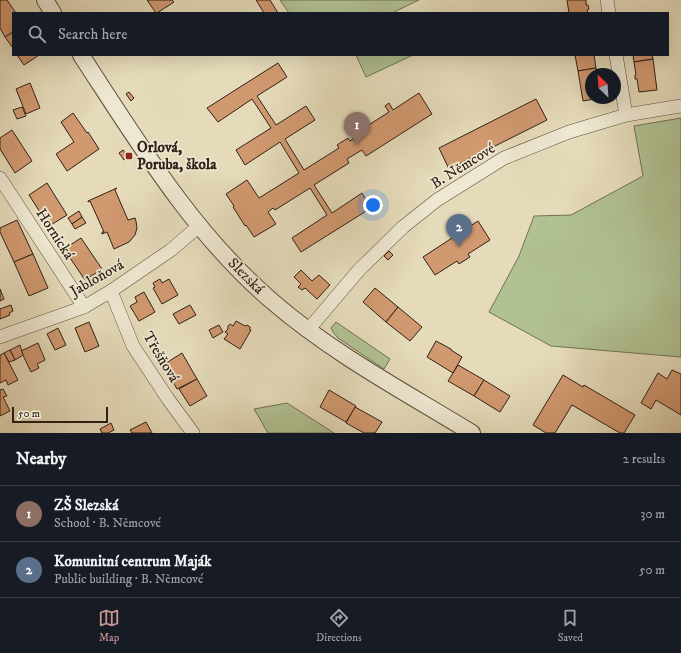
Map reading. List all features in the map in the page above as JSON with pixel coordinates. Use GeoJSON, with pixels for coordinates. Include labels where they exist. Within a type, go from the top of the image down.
{"type":"FeatureCollection","features":[{"type":"Feature","properties":{"kind":"street"},"geometry":{"type":"LineString","coordinates":[[45,0],[52,12]]}},
{"type":"Feature","properties":{"kind":"street"},"geometry":{"type":"LineString","coordinates":[[607,0],[609,12]]}},
{"type":"Feature","properties":{"kind":"street","name":"Slezská"},"geometry":{"type":"LineString","coordinates":[[81,56],[141,147],[180,201],[199,226],[256,288],[286,314],[328,345],[389,384],[472,433]]}},
{"type":"Feature","properties":{"kind":"street"},"geometry":{"type":"LineString","coordinates":[[616,56],[626,115]]}},
{"type":"Feature","properties":{"kind":"street","name":"B. Němcové"},"geometry":{"type":"LineString","coordinates":[[308,330],[359,270],[403,227],[437,200],[504,158],[569,132],[626,115],[681,106]]}},
{"type":"Feature","properties":{"kind":"street","name":"Hornická"},"geometry":{"type":"LineString","coordinates":[[0,178],[84,307]]}},
{"type":"Feature","properties":{"kind":"street","name":"Jabloňová"},"geometry":{"type":"LineString","coordinates":[[0,337],[84,307],[111,291],[171,250],[199,226]]}},
{"type":"Feature","properties":{"kind":"street","name":"Třešňová"},"geometry":{"type":"LineString","coordinates":[[111,291],[133,346],[168,399],[193,433]]}},
{"type":"Feature","properties":{"kind":"green space"},"geometry":{"type":"Polygon","coordinates":[[[280,0],[419,0],[394,12],[288,12],[280,0]]]}},
{"type":"Feature","properties":{"kind":"green space"},"geometry":{"type":"Polygon","coordinates":[[[356,56],[411,56],[366,77],[356,56]]]}},
{"type":"Feature","properties":{"kind":"green space"},"geometry":{"type":"Polygon","coordinates":[[[681,118],[681,357],[551,346],[489,312],[519,256],[534,216],[571,215],[643,176],[634,126],[681,118]]]}},
{"type":"Feature","properties":{"kind":"green space"},"geometry":{"type":"Polygon","coordinates":[[[336,322],[390,359],[384,369],[338,338],[331,328],[336,322]]]}},
{"type":"Feature","properties":{"kind":"green space"},"geometry":{"type":"Polygon","coordinates":[[[287,403],[334,433],[268,433],[254,409],[287,403]]]}},
{"type":"Feature","properties":{"kind":"building"},"geometry":{"type":"Polygon","coordinates":[[[0,0],[7,0],[15,12],[12,12],[12,33],[5,37],[0,28],[0,0]]]}},
{"type":"Feature","properties":{"kind":"building"},"geometry":{"type":"Polygon","coordinates":[[[147,0],[172,0],[174,2],[159,12],[155,12],[147,0]]]}},
{"type":"Feature","properties":{"kind":"building"},"geometry":{"type":"Polygon","coordinates":[[[256,0],[270,0],[277,12],[263,12],[256,0]]]}},
{"type":"Feature","properties":{"kind":"building"},"geometry":{"type":"Polygon","coordinates":[[[567,0],[586,0],[586,5],[588,5],[589,9],[587,10],[588,12],[569,12],[567,0]]]}},
{"type":"Feature","properties":{"kind":"building"},"geometry":{"type":"Polygon","coordinates":[[[12,33],[12,47],[5,37],[12,33]]]}},
{"type":"Feature","properties":{"kind":"building"},"geometry":{"type":"Polygon","coordinates":[[[18,56],[38,56],[24,65],[18,56]]]}},
{"type":"Feature","properties":{"kind":"building"},"geometry":{"type":"Polygon","coordinates":[[[575,56],[594,56],[596,68],[585,68],[585,70],[578,71],[575,56]]]}},
{"type":"Feature","properties":{"kind":"building"},"geometry":{"type":"Polygon","coordinates":[[[633,56],[652,56],[653,59],[634,62],[633,56]]]}},
{"type":"Feature","properties":{"kind":"building"},"geometry":{"type":"Polygon","coordinates":[[[653,59],[657,90],[639,92],[637,79],[635,79],[636,75],[634,62],[653,59]]]}},
{"type":"Feature","properties":{"kind":"building"},"geometry":{"type":"Polygon","coordinates":[[[278,63],[287,77],[257,96],[276,125],[306,106],[315,120],[285,139],[304,170],[339,148],[337,145],[348,138],[350,141],[354,138],[353,135],[389,112],[385,106],[389,103],[393,110],[419,93],[432,114],[366,156],[362,150],[347,159],[349,163],[314,185],[332,213],[362,193],[371,208],[301,252],[292,238],[327,215],[310,188],[275,210],[273,208],[268,212],[276,224],[254,237],[246,225],[245,226],[226,194],[247,180],[259,198],[299,173],[280,142],[245,165],[236,150],[271,128],[252,99],[218,122],[207,108],[278,63]]]}},
{"type":"Feature","properties":{"kind":"building"},"geometry":{"type":"Polygon","coordinates":[[[585,70],[585,101],[583,101],[578,71],[585,70]]]}},
{"type":"Feature","properties":{"kind":"building"},"geometry":{"type":"Polygon","coordinates":[[[30,83],[40,108],[26,114],[16,89],[30,83]]]}},
{"type":"Feature","properties":{"kind":"building"},"geometry":{"type":"Polygon","coordinates":[[[129,92],[134,98],[131,101],[126,94],[129,92]]]}},
{"type":"Feature","properties":{"kind":"building"},"geometry":{"type":"Polygon","coordinates":[[[536,99],[547,120],[449,169],[439,148],[536,99]]]}},
{"type":"Feature","properties":{"kind":"building"},"geometry":{"type":"Polygon","coordinates":[[[22,107],[26,116],[17,119],[13,110],[22,107]]]}},
{"type":"Feature","properties":{"kind":"building"},"geometry":{"type":"Polygon","coordinates":[[[73,113],[99,149],[67,171],[56,154],[74,142],[61,122],[73,113]]]}},
{"type":"Feature","properties":{"kind":"building"},"geometry":{"type":"Polygon","coordinates":[[[12,130],[32,161],[15,173],[0,149],[0,138],[12,130]]]}},
{"type":"Feature","properties":{"kind":"building"},"geometry":{"type":"Polygon","coordinates":[[[123,150],[128,157],[124,160],[119,153],[123,150]]]}},
{"type":"Feature","properties":{"kind":"building"},"geometry":{"type":"Polygon","coordinates":[[[47,183],[67,215],[49,226],[29,195],[47,183]]]}},
{"type":"Feature","properties":{"kind":"building"},"geometry":{"type":"Polygon","coordinates":[[[117,188],[115,190],[128,220],[135,218],[137,228],[135,235],[129,242],[114,249],[107,232],[102,234],[102,232],[104,232],[90,201],[88,201],[117,188]]]}},
{"type":"Feature","properties":{"kind":"building"},"geometry":{"type":"Polygon","coordinates":[[[79,211],[82,217],[72,224],[68,218],[79,211]]]}},
{"type":"Feature","properties":{"kind":"building"},"geometry":{"type":"Polygon","coordinates":[[[82,217],[86,223],[75,229],[72,224],[82,217]]]}},
{"type":"Feature","properties":{"kind":"building"},"geometry":{"type":"Polygon","coordinates":[[[17,220],[33,254],[14,262],[0,232],[0,228],[17,220]]]}},
{"type":"Feature","properties":{"kind":"building"},"geometry":{"type":"Polygon","coordinates":[[[478,221],[490,240],[468,254],[470,257],[459,264],[457,261],[435,275],[423,257],[478,221]]]}},
{"type":"Feature","properties":{"kind":"building"},"geometry":{"type":"Polygon","coordinates":[[[81,238],[102,269],[85,280],[64,249],[81,238]]]}},
{"type":"Feature","properties":{"kind":"building"},"geometry":{"type":"Polygon","coordinates":[[[389,251],[393,255],[388,260],[384,256],[389,251]]]}},
{"type":"Feature","properties":{"kind":"building"},"geometry":{"type":"Polygon","coordinates":[[[33,254],[48,288],[29,296],[14,262],[33,254]]]}},
{"type":"Feature","properties":{"kind":"building"},"geometry":{"type":"Polygon","coordinates":[[[301,270],[312,281],[319,275],[330,285],[317,299],[305,288],[302,290],[298,287],[301,284],[294,277],[301,270]]]}},
{"type":"Feature","properties":{"kind":"building"},"geometry":{"type":"Polygon","coordinates":[[[160,279],[162,283],[169,279],[178,295],[162,304],[153,288],[155,287],[153,283],[160,279]]]}},
{"type":"Feature","properties":{"kind":"building"},"geometry":{"type":"Polygon","coordinates":[[[375,288],[398,307],[386,322],[363,302],[375,288]]]}},
{"type":"Feature","properties":{"kind":"building"},"geometry":{"type":"Polygon","coordinates":[[[0,289],[4,299],[0,301],[0,289]]]}},
{"type":"Feature","properties":{"kind":"building"},"geometry":{"type":"Polygon","coordinates":[[[144,292],[155,312],[139,321],[130,306],[137,302],[135,297],[144,292]]]}},
{"type":"Feature","properties":{"kind":"building"},"geometry":{"type":"Polygon","coordinates":[[[11,305],[13,311],[9,313],[10,315],[0,319],[0,309],[11,305]]]}},
{"type":"Feature","properties":{"kind":"building"},"geometry":{"type":"Polygon","coordinates":[[[190,305],[196,315],[179,324],[173,314],[190,305]]]}},
{"type":"Feature","properties":{"kind":"building"},"geometry":{"type":"Polygon","coordinates":[[[398,307],[422,327],[410,341],[386,322],[398,307]]]}},
{"type":"Feature","properties":{"kind":"building"},"geometry":{"type":"Polygon","coordinates":[[[236,321],[245,326],[247,325],[251,330],[240,349],[224,339],[228,334],[225,332],[228,329],[228,326],[230,324],[233,326],[236,321]]]}},
{"type":"Feature","properties":{"kind":"building"},"geometry":{"type":"Polygon","coordinates":[[[89,322],[99,346],[85,352],[75,328],[89,322]]]}},
{"type":"Feature","properties":{"kind":"building"},"geometry":{"type":"Polygon","coordinates":[[[219,325],[223,332],[213,338],[209,330],[219,325]]]}},
{"type":"Feature","properties":{"kind":"building"},"geometry":{"type":"Polygon","coordinates":[[[58,328],[66,345],[55,350],[47,334],[58,328]]]}},
{"type":"Feature","properties":{"kind":"building"},"geometry":{"type":"Polygon","coordinates":[[[436,341],[462,357],[453,373],[427,357],[436,341]]]}},
{"type":"Feature","properties":{"kind":"building"},"geometry":{"type":"Polygon","coordinates":[[[38,343],[45,360],[37,364],[39,368],[31,372],[21,351],[38,343]]]}},
{"type":"Feature","properties":{"kind":"building"},"geometry":{"type":"Polygon","coordinates":[[[20,345],[23,355],[15,360],[10,350],[20,345]]]}},
{"type":"Feature","properties":{"kind":"building"},"geometry":{"type":"Polygon","coordinates":[[[10,350],[15,360],[9,362],[4,353],[10,350]]]}},
{"type":"Feature","properties":{"kind":"building"},"geometry":{"type":"Polygon","coordinates":[[[4,353],[18,380],[8,385],[6,380],[0,383],[0,355],[4,353]]]}},
{"type":"Feature","properties":{"kind":"building"},"geometry":{"type":"Polygon","coordinates":[[[182,353],[197,379],[177,389],[163,365],[182,353]]]}},
{"type":"Feature","properties":{"kind":"building"},"geometry":{"type":"Polygon","coordinates":[[[458,365],[484,380],[474,396],[448,381],[458,365]]]}},
{"type":"Feature","properties":{"kind":"building"},"geometry":{"type":"Polygon","coordinates":[[[672,370],[681,374],[681,415],[656,400],[651,409],[641,403],[658,373],[667,379],[672,370]]]}},
{"type":"Feature","properties":{"kind":"building"},"geometry":{"type":"Polygon","coordinates":[[[563,375],[583,387],[584,385],[635,415],[624,433],[620,433],[572,405],[555,433],[546,433],[533,425],[563,375]]]}},
{"type":"Feature","properties":{"kind":"building"},"geometry":{"type":"Polygon","coordinates":[[[197,379],[207,396],[190,406],[179,389],[197,379]]]}},
{"type":"Feature","properties":{"kind":"building"},"geometry":{"type":"Polygon","coordinates":[[[484,380],[510,396],[500,412],[474,396],[484,380]]]}},
{"type":"Feature","properties":{"kind":"building"},"geometry":{"type":"Polygon","coordinates":[[[3,389],[7,396],[3,397],[10,411],[0,416],[0,390],[3,389]]]}},
{"type":"Feature","properties":{"kind":"building"},"geometry":{"type":"Polygon","coordinates":[[[329,390],[356,406],[346,422],[320,407],[329,390]]]}},
{"type":"Feature","properties":{"kind":"building"},"geometry":{"type":"Polygon","coordinates":[[[355,407],[382,422],[375,433],[364,433],[346,423],[355,407]]]}},
{"type":"Feature","properties":{"kind":"building"},"geometry":{"type":"Polygon","coordinates":[[[146,422],[152,433],[132,433],[130,430],[146,422]]]}},
{"type":"Feature","properties":{"kind":"building"},"geometry":{"type":"Polygon","coordinates":[[[111,423],[114,430],[108,433],[102,433],[100,429],[111,423]]]}},
{"type":"Feature","properties":{"kind":"place","name":"ZŠ Slezská"},"geometry":{"type":"Point","coordinates":[357,145]}},
{"type":"Feature","properties":{"kind":"place","name":"Orlová, Poruba, škola"},"geometry":{"type":"Point","coordinates":[129,156]}},
{"type":"Feature","properties":{"kind":"place","name":"Komunitní centrum Maják"},"geometry":{"type":"Point","coordinates":[459,247]}}]}
